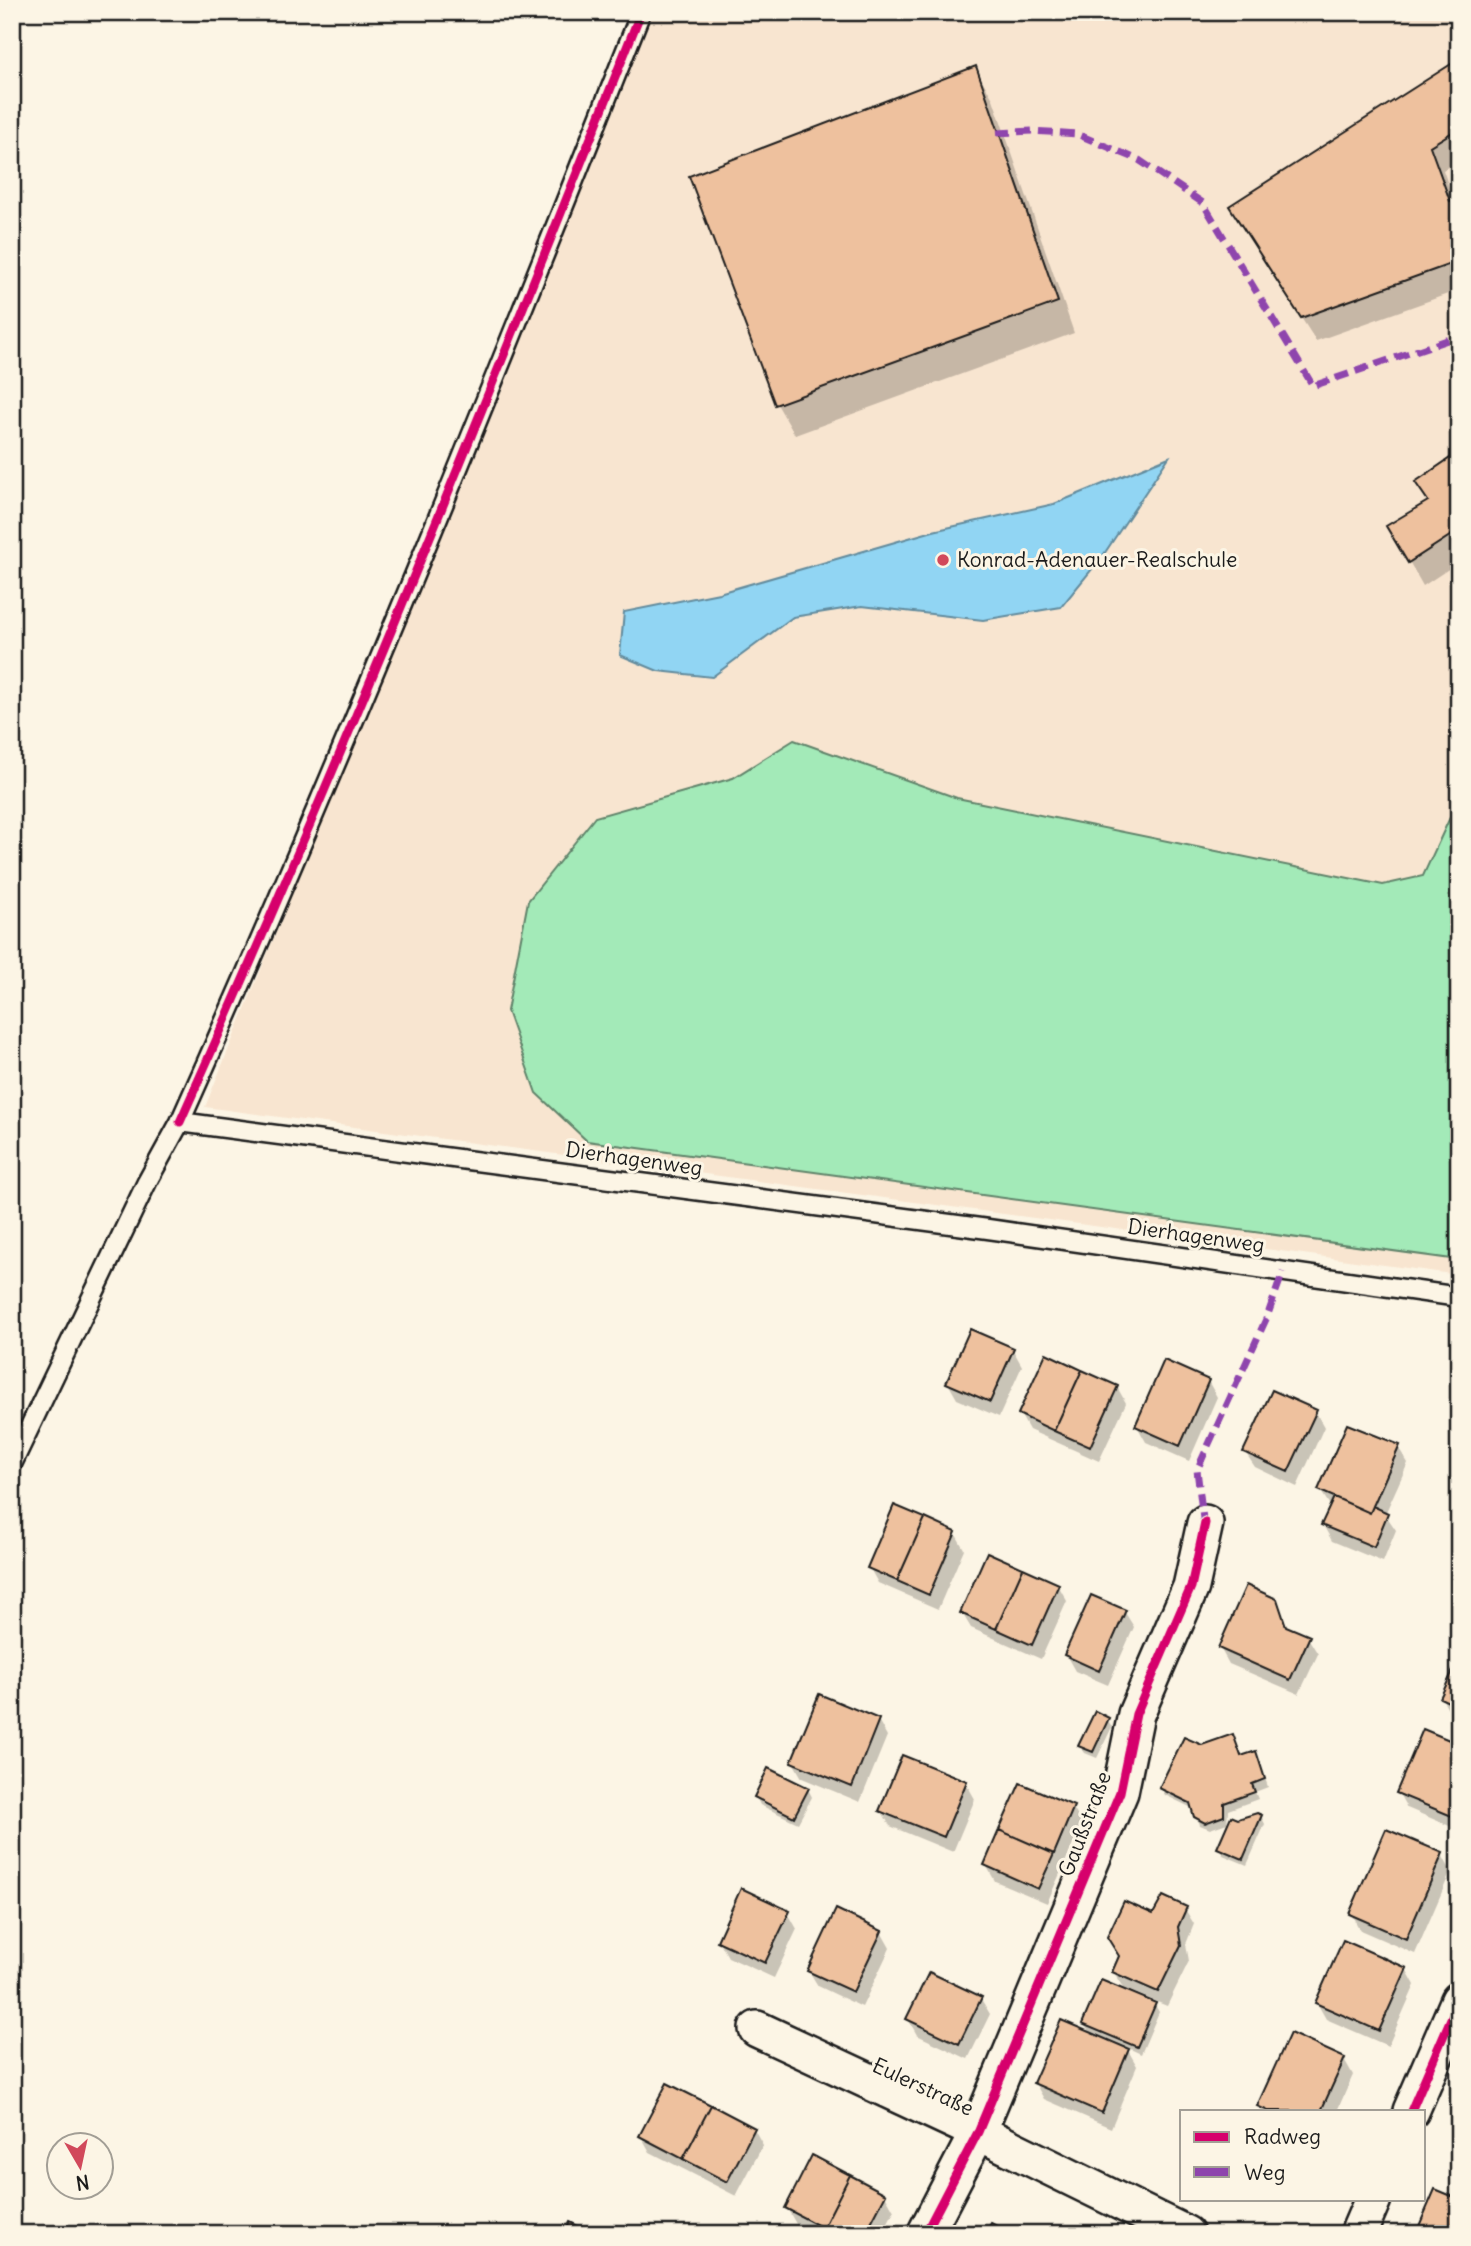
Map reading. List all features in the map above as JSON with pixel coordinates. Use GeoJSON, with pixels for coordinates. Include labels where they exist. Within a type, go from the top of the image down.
{"type":"FeatureCollection","features":[{"type":"Feature","properties":{"kind":"street","name":"Gaußstraße"},"geometry":{"type":"LineString","coordinates":[[925,2234],[978,2132],[1120,1792],[1136,1714],[1191,1587],[1205,1523]]}},
{"type":"Feature","properties":{"kind":"street"},"geometry":{"type":"LineString","coordinates":[[1411,2110],[1459,2000]]}},
{"type":"Feature","properties":{"kind":"street","name":"Eulerstraße"},"geometry":{"type":"LineString","coordinates":[[757,2029],[978,2132],[1186,2234]]}},
{"type":"Feature","properties":{"kind":"street"},"geometry":{"type":"LineString","coordinates":[[1358,2234],[1373,2200]]}},
{"type":"Feature","properties":{"kind":"lane"},"geometry":{"type":"LineString","coordinates":[[12,1464],[147,1182],[180,1122],[280,899],[407,593],[641,12]]}},
{"type":"Feature","properties":{"kind":"lane","name":"Dierhagenweg"},"geometry":{"type":"LineString","coordinates":[[180,1122],[988,1229],[1459,1297]]}},
{"type":"Feature","properties":{"kind":"shaded area","name":"Konrad-Adenauer-Realschule"},"geometry":{"type":"Polygon","coordinates":[[[1459,12],[1459,1275],[205,1107],[651,13],[1459,12]]]}},
{"type":"Feature","properties":{"kind":"green space"},"geometry":{"type":"Polygon","coordinates":[[[794,740],[957,798],[1383,885],[1423,876],[1459,798],[1459,1260],[587,1141],[536,1093],[507,1011],[528,901],[595,817],[733,778],[794,740]]]}},
{"type":"Feature","properties":{"kind":"water"},"geometry":{"type":"Polygon","coordinates":[[[1169,457],[1102,557],[1061,607],[983,620],[862,606],[793,617],[712,677],[658,671],[620,655],[624,612],[719,593],[933,531],[1054,504],[1169,457]]]}},
{"type":"Feature","properties":{"kind":"building"},"geometry":{"type":"Polygon","coordinates":[[[1459,59],[1459,128],[1430,146],[1450,201],[1459,198],[1459,261],[1301,318],[1229,206],[1459,59]]]}},
{"type":"Feature","properties":{"kind":"building"},"geometry":{"type":"Polygon","coordinates":[[[976,66],[1058,302],[775,405],[689,176],[976,66]]]}},
{"type":"Feature","properties":{"kind":"building"},"geometry":{"type":"Polygon","coordinates":[[[1459,452],[1459,530],[1408,563],[1386,526],[1428,501],[1415,482],[1459,452]]]}},
{"type":"Feature","properties":{"kind":"building"},"geometry":{"type":"Polygon","coordinates":[[[970,1329],[1014,1348],[990,1402],[946,1383],[970,1329]]]}},
{"type":"Feature","properties":{"kind":"building"},"geometry":{"type":"Polygon","coordinates":[[[1046,1353],[1082,1370],[1054,1431],[1018,1414],[1046,1353]]]}},
{"type":"Feature","properties":{"kind":"building"},"geometry":{"type":"Polygon","coordinates":[[[1164,1360],[1209,1380],[1180,1446],[1135,1426],[1164,1360]]]}},
{"type":"Feature","properties":{"kind":"building"},"geometry":{"type":"Polygon","coordinates":[[[1082,1370],[1118,1386],[1090,1447],[1054,1431],[1082,1370]]]}},
{"type":"Feature","properties":{"kind":"building"},"geometry":{"type":"Polygon","coordinates":[[[1272,1390],[1317,1410],[1288,1472],[1243,1452],[1272,1390]]]}},
{"type":"Feature","properties":{"kind":"building"},"geometry":{"type":"Polygon","coordinates":[[[1347,1424],[1400,1445],[1370,1513],[1318,1490],[1347,1424]]]}},
{"type":"Feature","properties":{"kind":"building"},"geometry":{"type":"Polygon","coordinates":[[[1334,1497],[1370,1513],[1373,1506],[1388,1513],[1374,1547],[1321,1525],[1334,1497]]]}},
{"type":"Feature","properties":{"kind":"building"},"geometry":{"type":"Polygon","coordinates":[[[894,1505],[925,1518],[897,1581],[867,1568],[894,1505]]]}},
{"type":"Feature","properties":{"kind":"building"},"geometry":{"type":"Polygon","coordinates":[[[925,1518],[956,1532],[929,1595],[897,1581],[925,1518]]]}},
{"type":"Feature","properties":{"kind":"building"},"geometry":{"type":"Polygon","coordinates":[[[987,1552],[1023,1568],[996,1629],[960,1613],[987,1552]]]}},
{"type":"Feature","properties":{"kind":"building"},"geometry":{"type":"Polygon","coordinates":[[[1023,1568],[1059,1584],[1032,1645],[996,1629],[1023,1568]]]}},
{"type":"Feature","properties":{"kind":"building"},"geometry":{"type":"Polygon","coordinates":[[[1246,1585],[1277,1599],[1286,1626],[1310,1636],[1290,1680],[1218,1648],[1246,1585]]]}},
{"type":"Feature","properties":{"kind":"building"},"geometry":{"type":"Polygon","coordinates":[[[1091,1595],[1126,1610],[1099,1671],[1064,1655],[1091,1595]]]}},
{"type":"Feature","properties":{"kind":"building"},"geometry":{"type":"Polygon","coordinates":[[[1459,1658],[1459,1707],[1440,1698],[1459,1658]]]}},
{"type":"Feature","properties":{"kind":"building"},"geometry":{"type":"Polygon","coordinates":[[[819,1694],[879,1719],[852,1787],[791,1762],[819,1694]]]}},
{"type":"Feature","properties":{"kind":"building"},"geometry":{"type":"Polygon","coordinates":[[[1095,1711],[1109,1718],[1093,1752],[1078,1746],[1095,1711]]]}},
{"type":"Feature","properties":{"kind":"building"},"geometry":{"type":"Polygon","coordinates":[[[1423,1729],[1459,1744],[1459,1819],[1396,1793],[1423,1729]]]}},
{"type":"Feature","properties":{"kind":"building"},"geometry":{"type":"Polygon","coordinates":[[[1233,1734],[1241,1756],[1256,1751],[1265,1779],[1252,1784],[1255,1792],[1224,1803],[1224,1816],[1205,1823],[1194,1817],[1190,1803],[1159,1788],[1184,1737],[1202,1745],[1233,1734]]]}},
{"type":"Feature","properties":{"kind":"building"},"geometry":{"type":"Polygon","coordinates":[[[902,1755],[967,1781],[944,1837],[879,1811],[902,1755]]]}},
{"type":"Feature","properties":{"kind":"building"},"geometry":{"type":"Polygon","coordinates":[[[768,1768],[809,1788],[794,1817],[754,1797],[768,1768]]]}},
{"type":"Feature","properties":{"kind":"building"},"geometry":{"type":"Polygon","coordinates":[[[1020,1783],[1074,1806],[1054,1854],[999,1830],[1020,1783]]]}},
{"type":"Feature","properties":{"kind":"building"},"geometry":{"type":"Polygon","coordinates":[[[1257,1813],[1262,1815],[1243,1859],[1217,1848],[1231,1816],[1238,1819],[1257,1813]]]}},
{"type":"Feature","properties":{"kind":"building"},"geometry":{"type":"Polygon","coordinates":[[[1386,1829],[1443,1853],[1406,1939],[1349,1914],[1386,1829]]]}},
{"type":"Feature","properties":{"kind":"building"},"geometry":{"type":"Polygon","coordinates":[[[999,1830],[1054,1854],[1038,1889],[984,1865],[999,1830]]]}},
{"type":"Feature","properties":{"kind":"building"},"geometry":{"type":"Polygon","coordinates":[[[741,1888],[790,1911],[765,1963],[717,1941],[741,1888]]]}},
{"type":"Feature","properties":{"kind":"building"},"geometry":{"type":"Polygon","coordinates":[[[1163,1896],[1187,1907],[1178,1927],[1181,1945],[1158,1992],[1112,1972],[1119,1956],[1107,1937],[1124,1901],[1153,1914],[1163,1896]]]}},
{"type":"Feature","properties":{"kind":"building"},"geometry":{"type":"Polygon","coordinates":[[[836,1909],[882,1931],[853,1992],[807,1971],[836,1909]]]}},
{"type":"Feature","properties":{"kind":"building"},"geometry":{"type":"Polygon","coordinates":[[[1343,1940],[1407,1968],[1379,2031],[1315,2003],[1343,1940]]]}},
{"type":"Feature","properties":{"kind":"building"},"geometry":{"type":"Polygon","coordinates":[[[929,1972],[982,1997],[959,2044],[906,2019],[929,1972]]]}},
{"type":"Feature","properties":{"kind":"building"},"geometry":{"type":"Polygon","coordinates":[[[1101,1980],[1156,2003],[1137,2047],[1082,2024],[1101,1980]]]}},
{"type":"Feature","properties":{"kind":"building"},"geometry":{"type":"Polygon","coordinates":[[[1061,2020],[1129,2049],[1102,2113],[1033,2083],[1061,2020]]]}},
{"type":"Feature","properties":{"kind":"building"},"geometry":{"type":"Polygon","coordinates":[[[1290,2033],[1345,2058],[1321,2110],[1266,2110],[1257,2106],[1290,2033]]]}},
{"type":"Feature","properties":{"kind":"building"},"geometry":{"type":"Polygon","coordinates":[[[667,2083],[711,2105],[683,2159],[639,2136],[667,2083]]]}},
{"type":"Feature","properties":{"kind":"building"},"geometry":{"type":"Polygon","coordinates":[[[711,2105],[755,2128],[727,2182],[683,2159],[711,2105]]]}},
{"type":"Feature","properties":{"kind":"building"},"geometry":{"type":"Polygon","coordinates":[[[812,2155],[850,2175],[823,2228],[785,2208],[812,2155]]]}},
{"type":"Feature","properties":{"kind":"building"},"geometry":{"type":"Polygon","coordinates":[[[850,2175],[886,2194],[865,2234],[834,2234],[823,2228],[850,2175]]]}},
{"type":"Feature","properties":{"kind":"building"},"geometry":{"type":"Polygon","coordinates":[[[1435,2189],[1459,2199],[1459,2234],[1416,2233],[1435,2189]]]}},
{"type":"Feature","properties":{"kind":"building"},"geometry":{"type":"Polygon","coordinates":[[[570,2222],[593,2234],[564,2234],[570,2222]]]}},
{"type":"Feature","properties":{"kind":"building"},"geometry":{"type":"Polygon","coordinates":[[[991,2223],[1011,2234],[985,2234],[991,2223]]]}},
{"type":"Feature","properties":{"kind":"marked path"},"geometry":{"type":"LineString","coordinates":[[997,133],[1033,131],[1077,134],[1139,160],[1203,203],[1313,386],[1459,336]]}},
{"type":"Feature","properties":{"kind":"marked path"},"geometry":{"type":"LineString","coordinates":[[1204,1527],[1197,1470],[1267,1317],[1283,1272]]}},
{"type":"Feature","properties":{"kind":"cycle path"},"geometry":{"type":"LineString","coordinates":[[180,1122],[359,708],[641,12]]}},
{"type":"Feature","properties":{"kind":"cycle path"},"geometry":{"type":"LineString","coordinates":[[925,2234],[978,2132],[1120,1792],[1136,1714],[1191,1587],[1205,1523]]}},
{"type":"Feature","properties":{"kind":"cycle path"},"geometry":{"type":"LineString","coordinates":[[1411,2110],[1459,2000]]}},
{"type":"Feature","properties":{"kind":"place","name":"Konrad-Adenauer-Realschule"},"geometry":{"type":"Point","coordinates":[943,560]}}]}
